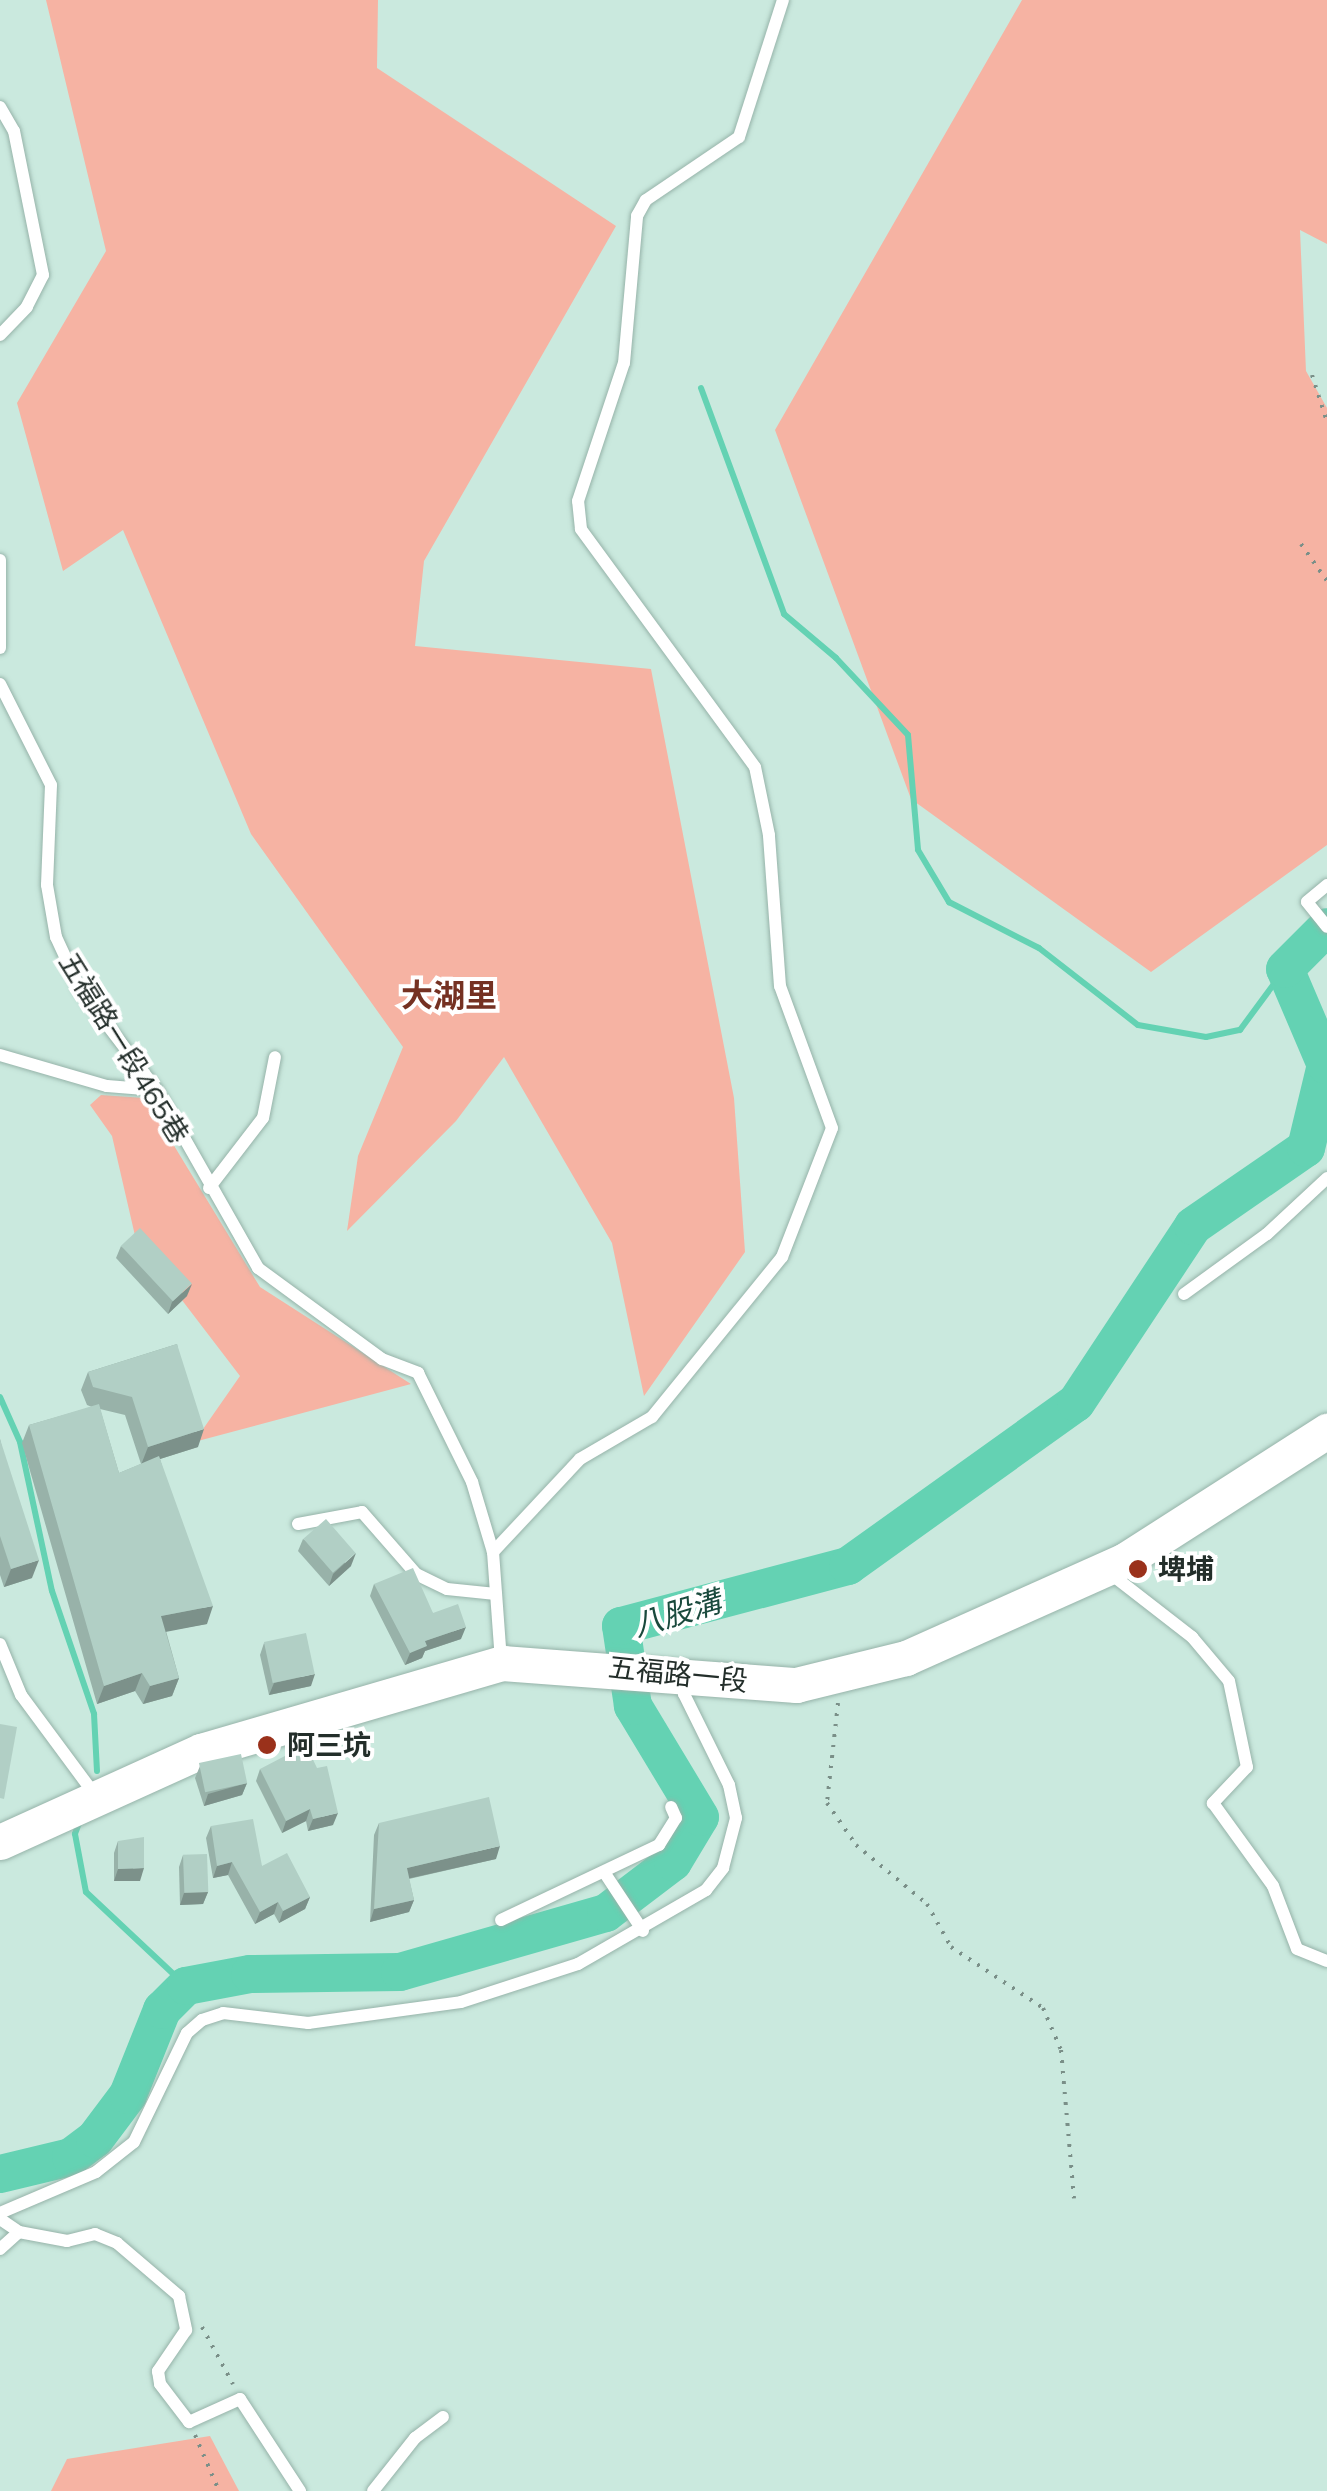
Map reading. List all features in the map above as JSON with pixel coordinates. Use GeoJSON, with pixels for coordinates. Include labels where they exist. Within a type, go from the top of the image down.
{"type":"FeatureCollection","features":[{"type":"Feature","properties":{"kind":"main road","name":"五福路一段"},"geometry":{"type":"LineString","coordinates":[[0,1842],[95,1795],[201,1751],[502,1663],[602,1666],[684,1677],[796,1684],[838,1678],[976,1632],[1105,1570],[1327,1431]]}},
{"type":"Feature","properties":{"kind":"lane"},"geometry":{"type":"LineString","coordinates":[[493,1552],[580,1459],[652,1416],[782,1257],[832,1128],[780,986],[769,836],[755,766],[581,529],[578,501],[624,363],[637,216],[646,200],[739,136],[783,0]]}},
{"type":"Feature","properties":{"kind":"lane"},"geometry":{"type":"LineString","coordinates":[[0,107],[14,132],[43,275],[27,308],[0,335]]}},
{"type":"Feature","properties":{"kind":"lane"},"geometry":{"type":"LineString","coordinates":[[0,560],[0,648]]}},
{"type":"Feature","properties":{"kind":"lane","name":"五福路一段465巷"},"geometry":{"type":"LineString","coordinates":[[0,684],[51,785],[47,885],[56,937],[80,989],[157,1090],[209,1188],[258,1268],[382,1358],[418,1373],[472,1482],[493,1552],[502,1663]]}},
{"type":"Feature","properties":{"kind":"lane"},"geometry":{"type":"LineString","coordinates":[[1327,885],[1307,902],[1327,927]]}},
{"type":"Feature","properties":{"kind":"lane"},"geometry":{"type":"LineString","coordinates":[[0,1055],[107,1086],[157,1090]]}},
{"type":"Feature","properties":{"kind":"lane"},"geometry":{"type":"LineString","coordinates":[[209,1188],[263,1118],[275,1056]]}},
{"type":"Feature","properties":{"kind":"lane"},"geometry":{"type":"LineString","coordinates":[[1184,1294],[1267,1234],[1327,1178]]}},
{"type":"Feature","properties":{"kind":"lane"},"geometry":{"type":"LineString","coordinates":[[298,1524],[362,1512],[416,1574],[447,1589],[496,1594]]}},
{"type":"Feature","properties":{"kind":"lane"},"geometry":{"type":"LineString","coordinates":[[1105,1570],[1192,1637],[1229,1681],[1247,1767],[1213,1803],[1272,1886],[1297,1949],[1327,1961]]}},
{"type":"Feature","properties":{"kind":"lane"},"geometry":{"type":"LineString","coordinates":[[0,1644],[20,1695],[95,1795]]}},
{"type":"Feature","properties":{"kind":"lane"},"geometry":{"type":"LineString","coordinates":[[300,2491],[240,2399],[189,2422],[160,2384],[158,2371],[186,2330],[187,2314],[179,2296],[117,2243],[94,2234],[68,2241],[19,2232],[0,2216],[96,2172],[134,2142],[187,2033],[202,2020],[223,2013],[308,2022],[461,2002],[578,1964],[642,1931],[706,1890],[732,1843],[736,1818],[729,1784],[684,1694],[684,1677]]}},
{"type":"Feature","properties":{"kind":"lane"},"geometry":{"type":"LineString","coordinates":[[501,1920],[606,1875],[659,1846],[676,1818],[671,1807]]}},
{"type":"Feature","properties":{"kind":"lane"},"geometry":{"type":"LineString","coordinates":[[606,1875],[642,1931]]}},
{"type":"Feature","properties":{"kind":"lane"},"geometry":{"type":"LineString","coordinates":[[0,2249],[19,2232]]}},
{"type":"Feature","properties":{"kind":"lane"},"geometry":{"type":"LineString","coordinates":[[373,2491],[414,2438],[442,2417]]}},
{"type":"Feature","properties":{"kind":"path"},"geometry":{"type":"LineString","coordinates":[[1312,375],[1327,422]]}},
{"type":"Feature","properties":{"kind":"path"},"geometry":{"type":"LineString","coordinates":[[1301,544],[1327,581]]}},
{"type":"Feature","properties":{"kind":"path"},"geometry":{"type":"LineString","coordinates":[[838,1678],[827,1804],[856,1844],[927,1904],[951,1947],[1043,2008],[1061,2050],[1074,2198]]}},
{"type":"Feature","properties":{"kind":"path"},"geometry":{"type":"LineString","coordinates":[[187,2314],[205,2329],[240,2399]]}},
{"type":"Feature","properties":{"kind":"path"},"geometry":{"type":"LineString","coordinates":[[189,2422],[220,2491]]}},
{"type":"Feature","properties":{"kind":"shaded area"},"geometry":{"type":"Polygon","coordinates":[[[46,0],[378,0],[377,68],[616,226],[424,561],[415,646],[651,669],[734,1098],[745,1252],[644,1396],[612,1243],[504,1057],[456,1121],[347,1231],[358,1156],[403,1047],[251,834],[123,530],[63,571],[17,403],[106,251],[46,0]]]}},
{"type":"Feature","properties":{"kind":"shaded area"},"geometry":{"type":"Polygon","coordinates":[[[1022,0],[1327,0],[1327,244],[1300,230],[1306,371],[1327,408],[1327,845],[1151,972],[911,799],[775,430],[1022,0]]]}},
{"type":"Feature","properties":{"kind":"shaded area"},"geometry":{"type":"Polygon","coordinates":[[[101,1095],[145,1098],[260,1287],[411,1384],[194,1442],[240,1376],[136,1240],[112,1136],[90,1105],[101,1095]]]}},
{"type":"Feature","properties":{"kind":"shaded area"},"geometry":{"type":"Polygon","coordinates":[[[210,2436],[239,2491],[51,2491],[67,2459],[210,2436]]]}},
{"type":"Feature","properties":{"kind":"building"},"geometry":{"type":"Polygon","coordinates":[[[140,1228],[192,1284],[173,1301],[121,1246],[140,1228]]]}},
{"type":"Feature","properties":{"kind":"building"},"geometry":{"type":"Polygon","coordinates":[[[177,1344],[204,1429],[148,1447],[132,1397],[93,1387],[88,1372],[177,1344]]]}},
{"type":"Feature","properties":{"kind":"building"},"geometry":{"type":"Polygon","coordinates":[[[99,1404],[119,1473],[159,1456],[213,1606],[161,1616],[179,1678],[150,1686],[142,1673],[104,1686],[29,1425],[99,1404]]]}},
{"type":"Feature","properties":{"kind":"building"},"geometry":{"type":"Polygon","coordinates":[[[0,1439],[39,1560],[11,1569],[0,1536],[0,1439]]]}},
{"type":"Feature","properties":{"kind":"building"},"geometry":{"type":"Polygon","coordinates":[[[326,1519],[356,1553],[333,1573],[303,1539],[326,1519]]]}},
{"type":"Feature","properties":{"kind":"building"},"geometry":{"type":"Polygon","coordinates":[[[413,1568],[433,1613],[458,1604],[466,1627],[425,1641],[427,1646],[410,1653],[374,1584],[413,1568]]]}},
{"type":"Feature","properties":{"kind":"building"},"geometry":{"type":"Polygon","coordinates":[[[306,1633],[315,1674],[273,1683],[264,1642],[306,1633]]]}},
{"type":"Feature","properties":{"kind":"building"},"geometry":{"type":"Polygon","coordinates":[[[0,1724],[17,1727],[4,1799],[0,1798],[0,1724]]]}},
{"type":"Feature","properties":{"kind":"building"},"geometry":{"type":"Polygon","coordinates":[[[306,1745],[317,1768],[327,1766],[338,1813],[313,1819],[310,1809],[286,1821],[260,1769],[306,1745]]]}},
{"type":"Feature","properties":{"kind":"building"},"geometry":{"type":"Polygon","coordinates":[[[241,1754],[247,1783],[205,1792],[199,1763],[241,1754]]]}},
{"type":"Feature","properties":{"kind":"building"},"geometry":{"type":"Polygon","coordinates":[[[489,1797],[500,1846],[407,1868],[414,1900],[374,1909],[379,1823],[489,1797]]]}},
{"type":"Feature","properties":{"kind":"building"},"geometry":{"type":"Polygon","coordinates":[[[253,1819],[262,1866],[287,1853],[310,1897],[283,1911],[278,1902],[260,1912],[232,1862],[217,1866],[211,1826],[253,1819]]]}},
{"type":"Feature","properties":{"kind":"building"},"geometry":{"type":"Polygon","coordinates":[[[144,1837],[144,1868],[118,1869],[118,1841],[144,1837]]]}},
{"type":"Feature","properties":{"kind":"building"},"geometry":{"type":"Polygon","coordinates":[[[207,1854],[208,1892],[184,1893],[183,1855],[207,1854]]]}},
{"type":"Feature","properties":{"kind":"waterway"},"geometry":{"type":"LineString","coordinates":[[701,388],[784,614],[836,658],[908,735],[918,850],[949,902],[1039,948],[1138,1025],[1206,1037],[1240,1030],[1285,969]]}},
{"type":"Feature","properties":{"kind":"waterway","name":"八股溝"},"geometry":{"type":"LineString","coordinates":[[0,2174],[71,2157],[95,2139],[128,2095],[162,2010],[186,1986],[250,1974],[400,1972],[606,1913],[673,1862],[700,1817],[633,1706],[621,1626],[848,1566],[1076,1403],[1193,1226],[1306,1148],[1326,1065],[1285,969],[1327,927]]}},
{"type":"Feature","properties":{"kind":"waterway"},"geometry":{"type":"LineString","coordinates":[[0,1397],[20,1442],[52,1591],[94,1714],[97,1771]]}},
{"type":"Feature","properties":{"kind":"waterway"},"geometry":{"type":"LineString","coordinates":[[81,1818],[75,1834],[86,1892],[186,1986]]}},
{"type":"Feature","properties":{"kind":"place","name":"埤埔"},"geometry":{"type":"Point","coordinates":[1138,1569]}},
{"type":"Feature","properties":{"kind":"place","name":"阿三坑"},"geometry":{"type":"Point","coordinates":[267,1745]}},
{"type":"Feature","properties":{"kind":"district","name":"大湖里"},"geometry":{"type":"Point","coordinates":[449,995]}}]}
